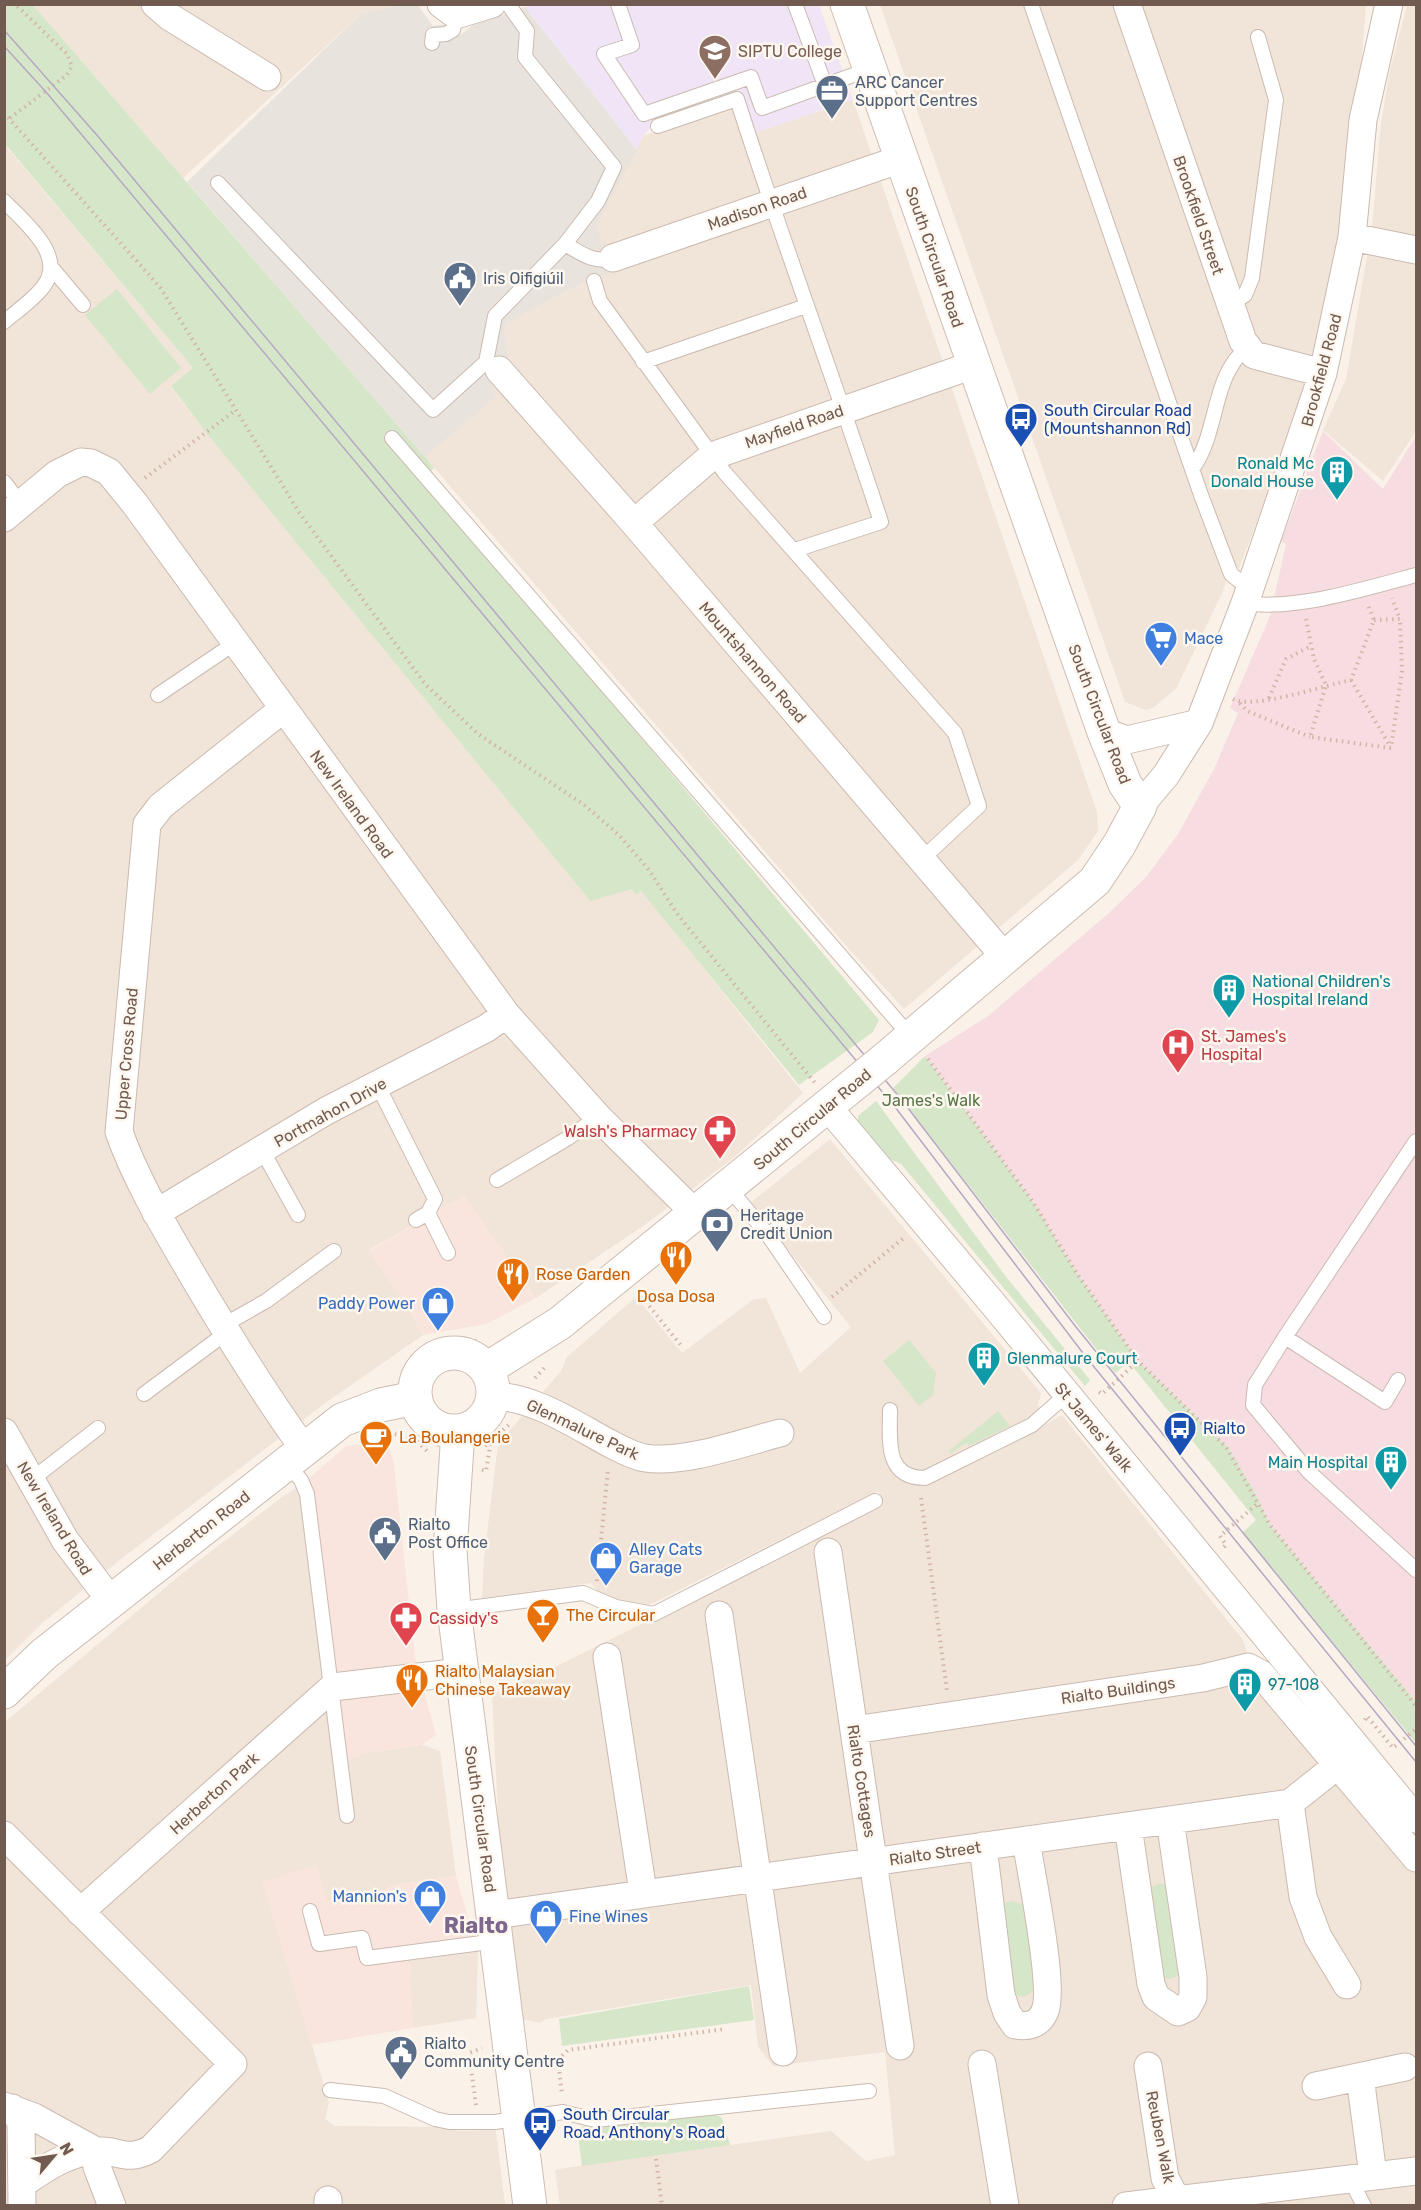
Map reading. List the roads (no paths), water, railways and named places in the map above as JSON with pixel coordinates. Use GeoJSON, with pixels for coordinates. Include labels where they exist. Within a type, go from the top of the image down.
{"type":"FeatureCollection","features":[{"type":"Feature","properties":{"kind":"main road","name":"South Circular Road"},"geometry":{"type":"LineString","coordinates":[[484,1368],[560,1323],[623,1273],[729,1188],[822,1096],[854,1084],[1095,880],[1119,845],[1140,806],[1125,784],[1104,732],[847,4]]}},
{"type":"Feature","properties":{"kind":"main road"},"geometry":{"type":"LineString","coordinates":[[466,1354],[484,1368],[485,1417],[471,1428],[471,1439],[432,1425],[419,1412],[405,1387],[414,1388],[420,1371],[430,1360],[441,1355],[466,1354]]}},
{"type":"Feature","properties":{"kind":"main road","name":"Herberton Road"},"geometry":{"type":"LineString","coordinates":[[4,1692],[44,1654],[111,1600],[342,1420],[381,1405],[405,1387]]}},
{"type":"Feature","properties":{"kind":"main road","name":"South Circular Road"},"geometry":{"type":"LineString","coordinates":[[471,1439],[450,1550],[454,1610],[495,1928],[501,2056],[519,2119],[530,2205]]}},
{"type":"Feature","properties":{"kind":"street"},"geometry":{"type":"LineString","coordinates":[[156,4],[170,17],[267,77]]}},
{"type":"Feature","properties":{"kind":"street"},"geometry":{"type":"LineString","coordinates":[[448,10],[492,4]]}},
{"type":"Feature","properties":{"kind":"street","name":"Brookfield Street"},"geometry":{"type":"LineString","coordinates":[[1127,4],[1239,332],[1247,348]]}},
{"type":"Feature","properties":{"kind":"street","name":"Brookfield Road"},"geometry":{"type":"LineString","coordinates":[[1140,806],[1162,781],[1199,723],[1247,596],[1323,373],[1352,237],[1363,120],[1389,4]]}},
{"type":"Feature","properties":{"kind":"street","name":"Madison Road"},"geometry":{"type":"LineString","coordinates":[[613,258],[901,159]]}},
{"type":"Feature","properties":{"kind":"street"},"geometry":{"type":"LineString","coordinates":[[1352,237],[1416,250]]}},
{"type":"Feature","properties":{"kind":"street"},"geometry":{"type":"LineString","coordinates":[[1247,348],[1254,355],[1323,373]]}},
{"type":"Feature","properties":{"kind":"street","name":"Mayfield Road"},"geometry":{"type":"LineString","coordinates":[[634,523],[712,456],[973,365]]}},
{"type":"Feature","properties":{"kind":"street","name":"Mountshannon Road"},"geometry":{"type":"LineString","coordinates":[[492,366],[634,523],[1004,956]]}},
{"type":"Feature","properties":{"kind":"street","name":"New Ireland Road"},"geometry":{"type":"LineString","coordinates":[[13,511],[72,465],[91,463],[109,472],[135,504],[506,1014],[598,1117],[696,1214]]}},
{"type":"Feature","properties":{"kind":"street","name":"Upper Cross Road"},"geometry":{"type":"LineString","coordinates":[[283,709],[161,806],[147,824],[119,1132],[132,1166],[156,1213],[295,1456]]}},
{"type":"Feature","properties":{"kind":"street"},"geometry":{"type":"LineString","coordinates":[[1104,732],[1127,740],[1199,723]]}},
{"type":"Feature","properties":{"kind":"street","name":"Portmahon Drive"},"geometry":{"type":"LineString","coordinates":[[156,1213],[326,1112],[487,1028],[506,1014]]}},
{"type":"Feature","properties":{"kind":"street","name":"St James' Walk"},"geometry":{"type":"LineString","coordinates":[[822,1096],[1206,1563],[1346,1743]]}},
{"type":"Feature","properties":{"kind":"street","name":"Glenmalure Park"},"geometry":{"type":"LineString","coordinates":[[484,1368],[512,1398],[541,1408],[644,1458],[667,1458],[780,1433]]}},
{"type":"Feature","properties":{"kind":"street","name":"New Ireland Road"},"geometry":{"type":"LineString","coordinates":[[4,1432],[65,1540],[111,1600]]}},
{"type":"Feature","properties":{"kind":"street","name":"Rialto Cottages"},"geometry":{"type":"LineString","coordinates":[[828,1552],[900,2046]]}},
{"type":"Feature","properties":{"kind":"street"},"geometry":{"type":"LineString","coordinates":[[719,1615],[783,2052]]}},
{"type":"Feature","properties":{"kind":"street"},"geometry":{"type":"LineString","coordinates":[[608,1658],[643,1892]]}},
{"type":"Feature","properties":{"kind":"street","name":"Rialto Buildings"},"geometry":{"type":"LineString","coordinates":[[854,1730],[1203,1678],[1248,1667],[1260,1674],[1346,1743]]}},
{"type":"Feature","properties":{"kind":"street"},"geometry":{"type":"LineString","coordinates":[[333,1687],[461,1672]]}},
{"type":"Feature","properties":{"kind":"street","name":"Herberton Park"},"geometry":{"type":"LineString","coordinates":[[80,1912],[333,1687]]}},
{"type":"Feature","properties":{"kind":"street"},"geometry":{"type":"LineString","coordinates":[[1346,1743],[1416,1819]]}},
{"type":"Feature","properties":{"kind":"street"},"geometry":{"type":"LineString","coordinates":[[1346,1743],[1416,1858]]}},
{"type":"Feature","properties":{"kind":"street","name":"Rialto Street"},"geometry":{"type":"LineString","coordinates":[[495,1928],[643,1892],[1290,1803],[1346,1743]]}},
{"type":"Feature","properties":{"kind":"street"},"geometry":{"type":"LineString","coordinates":[[1290,1803],[1303,1897],[1318,1937],[1347,1985]]}},
{"type":"Feature","properties":{"kind":"street"},"geometry":{"type":"LineString","coordinates":[[1128,1826],[1150,1984],[1156,1997],[1178,2012],[1187,2008],[1193,1997],[1193,1977],[1170,1820]]}},
{"type":"Feature","properties":{"kind":"street"},"geometry":{"type":"LineString","coordinates":[[4,1835],[233,2064],[150,2149],[138,2156],[124,2157],[96,2151],[8,2107]]}},
{"type":"Feature","properties":{"kind":"street"},"geometry":{"type":"LineString","coordinates":[[983,1846],[1001,1995],[1006,2013],[1015,2025],[1026,2027],[1038,2022],[1044,2014],[1049,1989],[1026,1840]]}},
{"type":"Feature","properties":{"kind":"street"},"geometry":{"type":"LineString","coordinates":[[982,2064],[1005,2205]]}},
{"type":"Feature","properties":{"kind":"street","name":"Reuben Walk"},"geometry":{"type":"LineString","coordinates":[[1148,2066],[1165,2178],[1178,2202]]}},
{"type":"Feature","properties":{"kind":"street"},"geometry":{"type":"LineString","coordinates":[[1316,2086],[1405,2067]]}},
{"type":"Feature","properties":{"kind":"street"},"geometry":{"type":"LineString","coordinates":[[1360,2077],[1361,2176]]}},
{"type":"Feature","properties":{"kind":"street"},"geometry":{"type":"LineString","coordinates":[[8,2107],[21,2122],[22,2194]]}},
{"type":"Feature","properties":{"kind":"street"},"geometry":{"type":"LineString","coordinates":[[22,2194],[51,2165],[96,2151]]}},
{"type":"Feature","properties":{"kind":"street"},"geometry":{"type":"LineString","coordinates":[[96,2151],[97,2167],[112,2205]]}},
{"type":"Feature","properties":{"kind":"street"},"geometry":{"type":"LineString","coordinates":[[1126,2205],[1178,2202],[1416,2170]]}},
{"type":"Feature","properties":{"kind":"lane"},"geometry":{"type":"LineString","coordinates":[[218,183],[433,410],[492,366],[495,316],[565,244],[598,201],[614,167],[525,57],[527,32],[508,4]]}},
{"type":"Feature","properties":{"kind":"lane"},"geometry":{"type":"LineString","coordinates":[[618,4],[632,45],[604,54],[644,114],[751,77],[762,108],[870,69]]}},
{"type":"Feature","properties":{"kind":"lane"},"geometry":{"type":"LineString","coordinates":[[795,4],[825,85]]}},
{"type":"Feature","properties":{"kind":"lane"},"geometry":{"type":"LineString","coordinates":[[1031,4],[1192,469],[1231,574],[1247,596],[1275,605],[1363,590],[1416,575]]}},
{"type":"Feature","properties":{"kind":"lane"},"geometry":{"type":"LineString","coordinates":[[432,43],[433,35],[446,34],[453,30],[448,10]]}},
{"type":"Feature","properties":{"kind":"lane"},"geometry":{"type":"LineString","coordinates":[[1230,305],[1245,295],[1252,278],[1276,100],[1258,37]]}},
{"type":"Feature","properties":{"kind":"lane"},"geometry":{"type":"LineString","coordinates":[[658,126],[737,99],[770,204],[844,409],[880,522],[795,550]]}},
{"type":"Feature","properties":{"kind":"lane"},"geometry":{"type":"LineString","coordinates":[[4,201],[48,249],[51,267],[44,286],[4,322]]}},
{"type":"Feature","properties":{"kind":"lane"},"geometry":{"type":"LineString","coordinates":[[565,244],[592,259],[604,261],[613,258]]}},
{"type":"Feature","properties":{"kind":"lane"},"geometry":{"type":"LineString","coordinates":[[51,267],[83,305]]}},
{"type":"Feature","properties":{"kind":"lane"},"geometry":{"type":"LineString","coordinates":[[594,281],[600,301],[712,456],[955,733],[979,806],[922,859]]}},
{"type":"Feature","properties":{"kind":"lane"},"geometry":{"type":"LineString","coordinates":[[644,362],[806,306]]}},
{"type":"Feature","properties":{"kind":"lane"},"geometry":{"type":"LineString","coordinates":[[1192,469],[1201,457],[1226,376],[1235,360],[1247,348]]}},
{"type":"Feature","properties":{"kind":"lane"},"geometry":{"type":"LineString","coordinates":[[392,438],[911,1036]]}},
{"type":"Feature","properties":{"kind":"lane"},"geometry":{"type":"LineString","coordinates":[[4,482],[13,511]]}},
{"type":"Feature","properties":{"kind":"lane"},"geometry":{"type":"LineString","coordinates":[[158,695],[235,643]]}},
{"type":"Feature","properties":{"kind":"lane"},"geometry":{"type":"LineString","coordinates":[[378,1086],[435,1199],[422,1216],[448,1253]]}},
{"type":"Feature","properties":{"kind":"lane"},"geometry":{"type":"LineString","coordinates":[[497,1180],[598,1117]]}},
{"type":"Feature","properties":{"kind":"lane"},"geometry":{"type":"LineString","coordinates":[[1416,1141],[1255,1385],[1253,1405],[1309,1472],[1416,1570]]}},
{"type":"Feature","properties":{"kind":"lane"},"geometry":{"type":"LineString","coordinates":[[261,1150],[298,1215]]}},
{"type":"Feature","properties":{"kind":"lane"},"geometry":{"type":"LineString","coordinates":[[729,1188],[768,1235],[824,1317]]}},
{"type":"Feature","properties":{"kind":"lane"},"geometry":{"type":"LineString","coordinates":[[768,1235],[789,1219]]}},
{"type":"Feature","properties":{"kind":"lane"},"geometry":{"type":"LineString","coordinates":[[144,1394],[224,1330],[333,1251]]}},
{"type":"Feature","properties":{"kind":"lane"},"geometry":{"type":"LineString","coordinates":[[1285,1337],[1385,1402],[1398,1380]]}},
{"type":"Feature","properties":{"kind":"lane"},"geometry":{"type":"LineString","coordinates":[[890,1410],[894,1462],[899,1471],[912,1478],[925,1478],[1032,1425],[1069,1398]]}},
{"type":"Feature","properties":{"kind":"lane"},"geometry":{"type":"LineString","coordinates":[[31,1480],[98,1428]]}},
{"type":"Feature","properties":{"kind":"lane"},"geometry":{"type":"LineString","coordinates":[[295,1456],[307,1494],[348,1816]]}},
{"type":"Feature","properties":{"kind":"lane"},"geometry":{"type":"LineString","coordinates":[[454,1610],[583,1593],[616,1608],[654,1614],[875,1500]]}},
{"type":"Feature","properties":{"kind":"lane"},"geometry":{"type":"LineString","coordinates":[[310,1911],[319,1944],[362,1938],[366,1958],[495,1928]]}},
{"type":"Feature","properties":{"kind":"lane"},"geometry":{"type":"LineString","coordinates":[[330,2090],[384,2096],[435,2119],[449,2122],[478,2120],[495,2122],[563,2112],[595,2120],[869,2091]]}},
{"type":"Feature","properties":{"kind":"lane"},"geometry":{"type":"LineString","coordinates":[[1361,2176],[1364,2205]]}},
{"type":"Feature","properties":{"kind":"tram line"},"geometry":{"type":"LineString","coordinates":[[4,30],[96,134],[901,1099],[1076,1327],[1416,1746]]}},
{"type":"Feature","properties":{"kind":"tram line"},"geometry":{"type":"LineString","coordinates":[[4,46],[46,92],[895,1107],[1086,1357],[1416,1762]]}},
{"type":"Feature","properties":{"kind":"place","name":"SIPTU College"},"geometry":{"type":"Point","coordinates":[715,80]}},
{"type":"Feature","properties":{"kind":"place","name":"ARC Cancer Support Centres"},"geometry":{"type":"Point","coordinates":[832,120]}},
{"type":"Feature","properties":{"kind":"place","name":"Iris Oifigiúil"},"geometry":{"type":"Point","coordinates":[460,307]}},
{"type":"Feature","properties":{"kind":"place","name":"South Circular Road (Mountshannon Rd)"},"geometry":{"type":"Point","coordinates":[1021,448]}},
{"type":"Feature","properties":{"kind":"place","name":"Ronald Mc Donald House"},"geometry":{"type":"Point","coordinates":[1337,501]}},
{"type":"Feature","properties":{"kind":"place","name":"Mace"},"geometry":{"type":"Point","coordinates":[1161,667]}},
{"type":"Feature","properties":{"kind":"place","name":"National Children's Hospital Ireland"},"geometry":{"type":"Point","coordinates":[1229,1019]}},
{"type":"Feature","properties":{"kind":"place","name":"St. James's Hospital"},"geometry":{"type":"Point","coordinates":[1178,1074]}},
{"type":"Feature","properties":{"kind":"place","name":"Walsh's Pharmacy"},"geometry":{"type":"Point","coordinates":[720,1160]}},
{"type":"Feature","properties":{"kind":"place","name":"Heritage Credit Union"},"geometry":{"type":"Point","coordinates":[717,1253]}},
{"type":"Feature","properties":{"kind":"place","name":"Dosa Dosa"},"geometry":{"type":"Point","coordinates":[676,1286]}},
{"type":"Feature","properties":{"kind":"place","name":"Rose Garden"},"geometry":{"type":"Point","coordinates":[513,1303]}},
{"type":"Feature","properties":{"kind":"place","name":"Paddy Power"},"geometry":{"type":"Point","coordinates":[438,1332]}},
{"type":"Feature","properties":{"kind":"place","name":"Glenmalure Court"},"geometry":{"type":"Point","coordinates":[984,1387]}},
{"type":"Feature","properties":{"kind":"place","name":"Rialto"},"geometry":{"type":"Point","coordinates":[1180,1457]}},
{"type":"Feature","properties":{"kind":"place","name":"La Boulangerie"},"geometry":{"type":"Point","coordinates":[376,1466]}},
{"type":"Feature","properties":{"kind":"place","name":"Main Hospital"},"geometry":{"type":"Point","coordinates":[1391,1491]}},
{"type":"Feature","properties":{"kind":"place","name":"Rialto Post Office"},"geometry":{"type":"Point","coordinates":[385,1562]}},
{"type":"Feature","properties":{"kind":"place","name":"Alley Cats Garage"},"geometry":{"type":"Point","coordinates":[606,1587]}},
{"type":"Feature","properties":{"kind":"place","name":"The Circular"},"geometry":{"type":"Point","coordinates":[543,1644]}},
{"type":"Feature","properties":{"kind":"place","name":"Cassidy's"},"geometry":{"type":"Point","coordinates":[406,1647]}},
{"type":"Feature","properties":{"kind":"place","name":"Rialto Malaysian Chinese Takeaway"},"geometry":{"type":"Point","coordinates":[412,1709]}},
{"type":"Feature","properties":{"kind":"place","name":"97-108"},"geometry":{"type":"Point","coordinates":[1245,1713]}},
{"type":"Feature","properties":{"kind":"place","name":"Mannion's"},"geometry":{"type":"Point","coordinates":[430,1925]}},
{"type":"Feature","properties":{"kind":"place","name":"Fine Wines"},"geometry":{"type":"Point","coordinates":[546,1945]}},
{"type":"Feature","properties":{"kind":"place","name":"Rialto Community Centre"},"geometry":{"type":"Point","coordinates":[401,2081]}},
{"type":"Feature","properties":{"kind":"place","name":"South Circular Road, Anthony's Road"},"geometry":{"type":"Point","coordinates":[540,2152]}},
{"type":"Feature","properties":{"kind":"district","name":"Rialto"},"geometry":{"type":"Point","coordinates":[476,1925]}},
{"type":"Feature","properties":{"kind":"park label","name":"James's Walk"},"geometry":{"type":"Point","coordinates":[931,1100]}}]}
